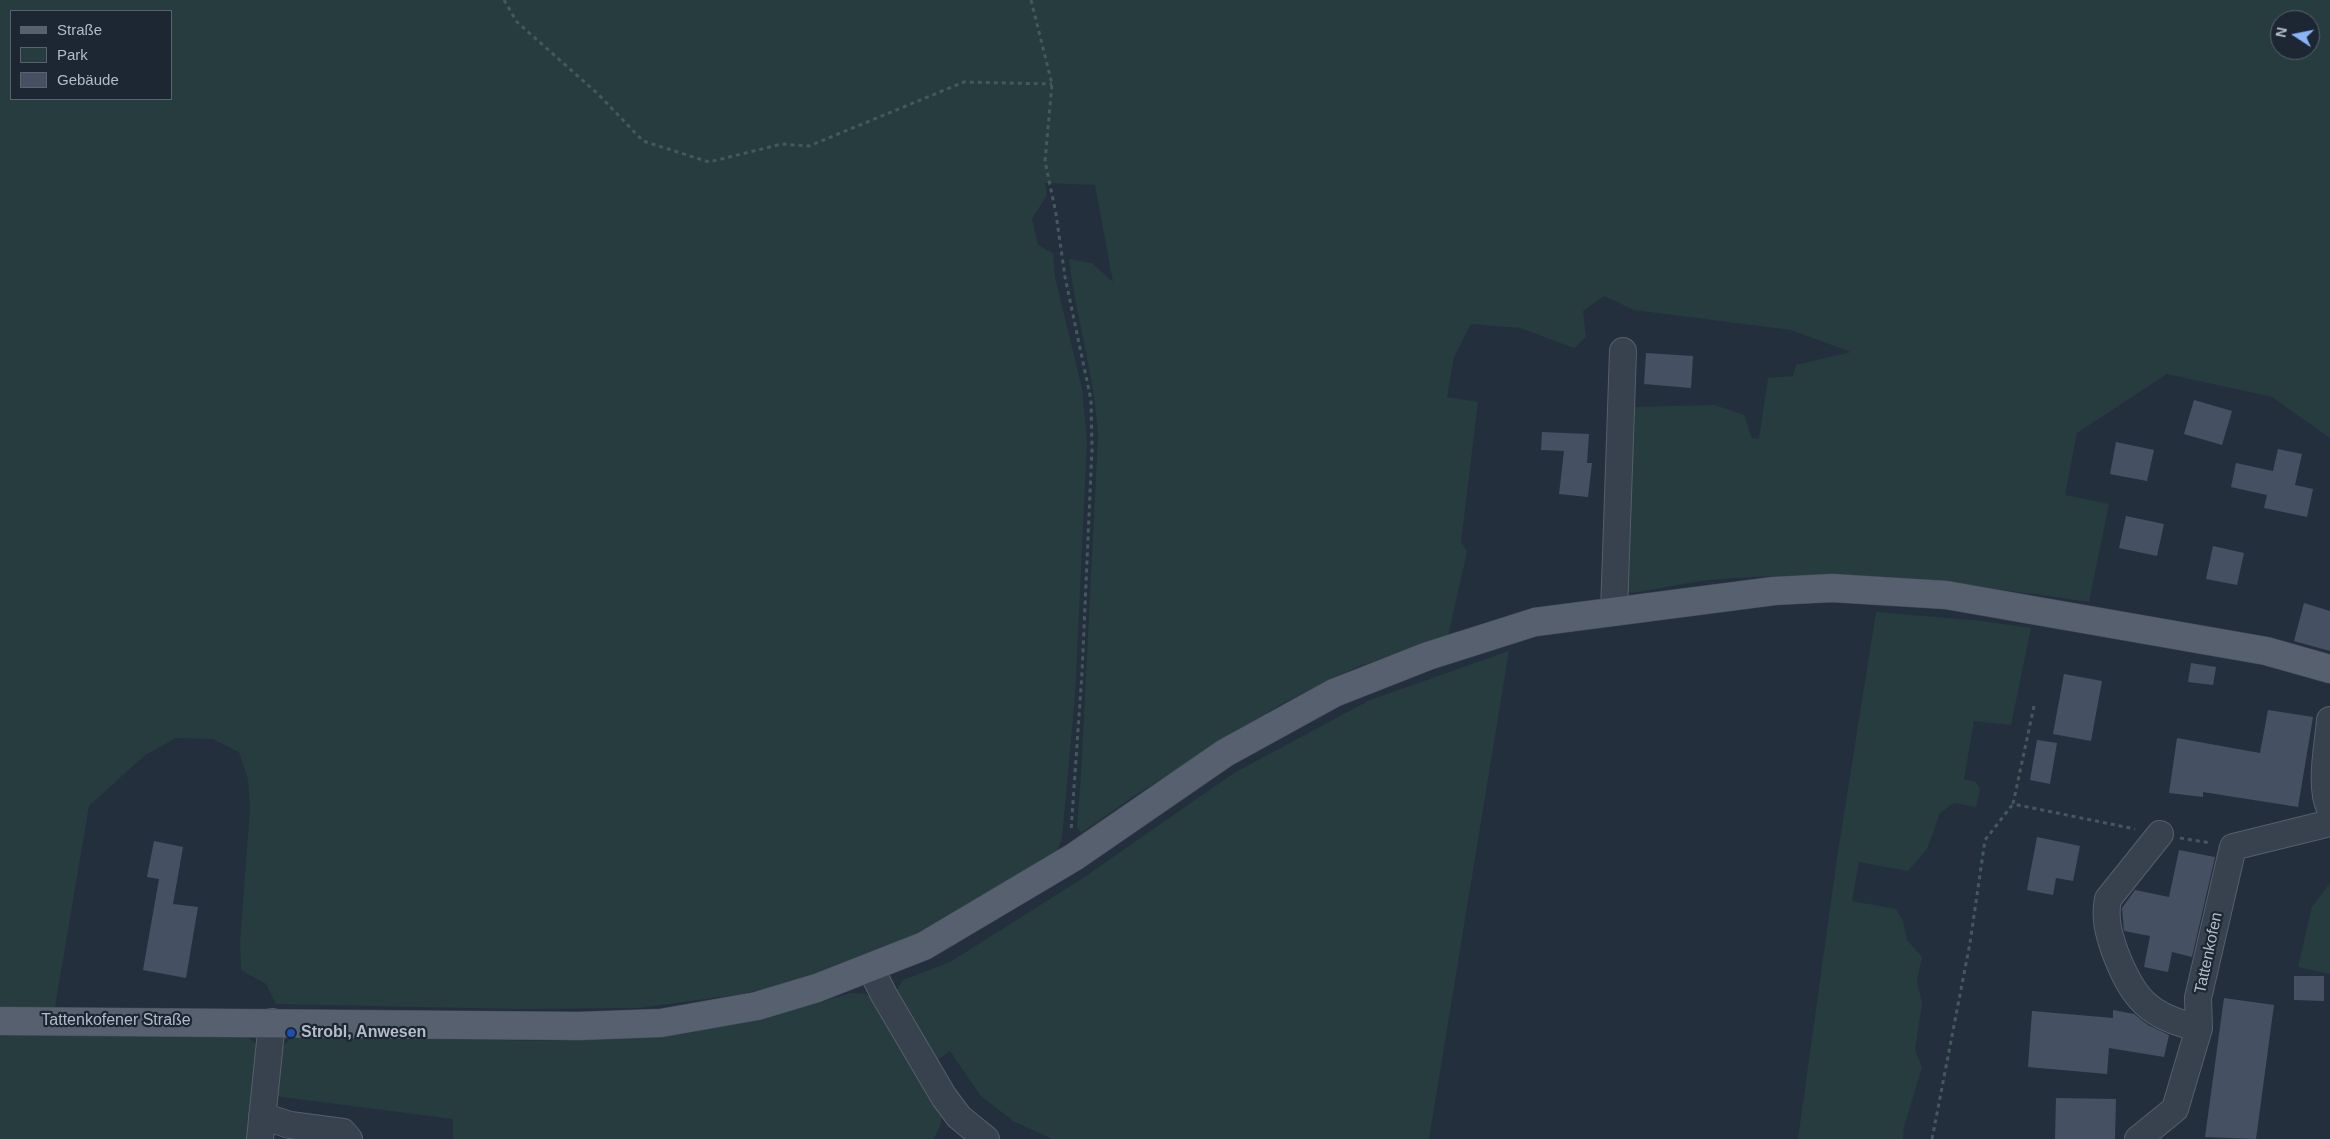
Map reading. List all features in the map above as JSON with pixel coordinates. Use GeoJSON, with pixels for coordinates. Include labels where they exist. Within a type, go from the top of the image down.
{"type":"FeatureCollection","features":[{"type":"Feature","properties":{"kind":"main road","name":"Tattenkofener Straße"},"geometry":{"type":"LineString","coordinates":[[0,1021],[570,1026],[661,1023],[756,1006],[817,988],[871,969],[924,946],[1074,857],[1225,753],[1334,693],[1428,656],[1535,622],[1774,591],[1832,588],[1946,595],[2266,651],[2330,669]]}},
{"type":"Feature","properties":{"kind":"street"},"geometry":{"type":"LineString","coordinates":[[1614,612],[1623,351]]}},
{"type":"Feature","properties":{"kind":"street"},"geometry":{"type":"LineString","coordinates":[[2330,720],[2325,777],[2326,802],[2330,809]]}},
{"type":"Feature","properties":{"kind":"street"},"geometry":{"type":"LineString","coordinates":[[2233,847],[2330,823]]}},
{"type":"Feature","properties":{"kind":"street"},"geometry":{"type":"LineString","coordinates":[[2160,834],[2108,899],[2106,908],[2108,930],[2126,980],[2146,1005],[2176,1022],[2199,1028]]}},
{"type":"Feature","properties":{"kind":"street","name":"Tattenkofen"},"geometry":{"type":"LineString","coordinates":[[2138,1139],[2176,1109],[2199,1028],[2198,998],[2233,847]]}},
{"type":"Feature","properties":{"kind":"street"},"geometry":{"type":"LineString","coordinates":[[871,969],[884,995],[944,1097],[959,1117],[986,1139]]}},
{"type":"Feature","properties":{"kind":"street"},"geometry":{"type":"LineString","coordinates":[[272,1022],[261,1127],[290,1125],[343,1132],[349,1139]]}},
{"type":"Feature","properties":{"kind":"path"},"geometry":{"type":"LineString","coordinates":[[504,0],[517,22],[598,94],[643,141],[709,162],[782,144],[809,146],[964,82],[1052,84]]}},
{"type":"Feature","properties":{"kind":"path"},"geometry":{"type":"LineString","coordinates":[[1031,0],[1052,84],[1045,161],[1056,214],[1065,277],[1091,400],[1092,449],[1082,673],[1071,829],[1074,857]]}},
{"type":"Feature","properties":{"kind":"path"},"geometry":{"type":"LineString","coordinates":[[1932,1139],[1970,943],[1985,840],[2013,804],[2034,706]]}},
{"type":"Feature","properties":{"kind":"path"},"geometry":{"type":"LineString","coordinates":[[2013,804],[2233,847]]}},
{"type":"Feature","properties":{"kind":"green space"},"geometry":{"type":"Polygon","coordinates":[[[0,0],[2330,0],[2330,438],[2272,397],[2167,374],[2077,433],[2065,495],[2109,504],[2089,602],[1995,589],[1900,579],[1805,576],[1710,580],[1631,593],[1627,591],[1629,407],[1715,405],[1744,415],[1752,438],[1759,439],[1768,378],[1793,376],[1796,365],[1851,352],[1791,330],[1634,310],[1604,296],[1583,311],[1586,337],[1574,348],[1520,328],[1471,324],[1454,357],[1447,397],[1478,402],[1461,542],[1467,552],[1448,636],[1357,667],[1283,703],[1134,796],[1081,833],[1077,827],[1098,436],[1093,391],[1069,259],[1092,263],[1113,282],[1095,185],[1045,183],[1047,195],[1032,219],[1038,245],[1053,253],[1055,277],[1082,388],[1087,441],[1075,696],[1062,838],[1057,851],[962,909],[889,948],[817,976],[742,994],[639,1008],[515,1009],[276,1004],[266,984],[241,970],[240,943],[250,808],[248,779],[239,752],[213,739],[176,738],[145,755],[89,806],[55,1007],[0,1007],[0,0]]]}},
{"type":"Feature","properties":{"kind":"green space"},"geometry":{"type":"Polygon","coordinates":[[[1876,612],[1982,621],[2031,628],[2011,725],[1974,721],[1964,779],[1976,782],[1980,789],[1976,807],[1954,803],[1940,813],[1927,849],[1908,871],[1859,862],[1852,901],[1896,909],[1903,921],[1907,940],[1922,957],[1917,981],[1922,1004],[1915,1050],[1922,1067],[1904,1127],[1903,1139],[1798,1139],[1837,858],[1876,612]]]}},
{"type":"Feature","properties":{"kind":"green space"},"geometry":{"type":"Polygon","coordinates":[[[1509,651],[1429,1139],[1052,1139],[1013,1121],[980,1095],[950,1051],[933,1063],[893,996],[903,980],[950,962],[1080,880],[1234,773],[1370,700],[1509,651]]]}},
{"type":"Feature","properties":{"kind":"green space"},"geometry":{"type":"Polygon","coordinates":[[[2330,883],[2330,974],[2298,967],[2312,907],[2330,883]]]}},
{"type":"Feature","properties":{"kind":"green space"},"geometry":{"type":"Polygon","coordinates":[[[851,993],[864,994],[875,998],[943,1110],[940,1126],[934,1139],[453,1139],[453,1119],[274,1096],[280,1052],[290,1039],[297,1036],[549,1041],[695,1031],[768,1018],[851,993]]]}},
{"type":"Feature","properties":{"kind":"green space"},"geometry":{"type":"Polygon","coordinates":[[[0,1034],[240,1035],[247,1037],[254,1042],[259,1051],[254,1139],[0,1139],[0,1034]]]}},
{"type":"Feature","properties":{"kind":"building"},"geometry":{"type":"Polygon","coordinates":[[[1646,353],[1693,356],[1691,388],[1644,384],[1646,353]]]}},
{"type":"Feature","properties":{"kind":"building"},"geometry":{"type":"Polygon","coordinates":[[[2194,400],[2232,411],[2222,445],[2184,434],[2194,400]]]}},
{"type":"Feature","properties":{"kind":"building"},"geometry":{"type":"Polygon","coordinates":[[[1542,432],[1589,434],[1587,463],[1592,463],[1588,497],[1559,494],[1564,451],[1541,450],[1542,432]]]}},
{"type":"Feature","properties":{"kind":"building"},"geometry":{"type":"Polygon","coordinates":[[[2116,442],[2154,450],[2147,481],[2110,474],[2116,442]]]}},
{"type":"Feature","properties":{"kind":"building"},"geometry":{"type":"Polygon","coordinates":[[[2278,449],[2302,454],[2295,485],[2313,489],[2307,517],[2264,508],[2267,495],[2231,487],[2236,463],[2273,471],[2278,449]]]}},
{"type":"Feature","properties":{"kind":"building"},"geometry":{"type":"Polygon","coordinates":[[[2126,516],[2164,524],[2157,556],[2119,548],[2126,516]]]}},
{"type":"Feature","properties":{"kind":"building"},"geometry":{"type":"Polygon","coordinates":[[[2213,546],[2244,553],[2237,585],[2206,579],[2213,546]]]}},
{"type":"Feature","properties":{"kind":"building"},"geometry":{"type":"Polygon","coordinates":[[[2304,603],[2330,611],[2330,651],[2294,641],[2304,603]]]}},
{"type":"Feature","properties":{"kind":"building"},"geometry":{"type":"Polygon","coordinates":[[[2191,663],[2216,667],[2213,685],[2188,682],[2191,663]]]}},
{"type":"Feature","properties":{"kind":"building"},"geometry":{"type":"Polygon","coordinates":[[[2064,674],[2102,681],[2091,741],[2053,734],[2064,674]]]}},
{"type":"Feature","properties":{"kind":"building"},"geometry":{"type":"Polygon","coordinates":[[[2268,710],[2313,717],[2298,807],[2203,792],[2203,797],[2169,793],[2177,738],[2260,753],[2268,710]]]}},
{"type":"Feature","properties":{"kind":"building"},"geometry":{"type":"Polygon","coordinates":[[[2037,740],[2057,743],[2050,784],[2030,780],[2037,740]]]}},
{"type":"Feature","properties":{"kind":"building"},"geometry":{"type":"Polygon","coordinates":[[[2037,837],[2080,846],[2073,881],[2056,878],[2053,895],[2027,890],[2037,837]]]}},
{"type":"Feature","properties":{"kind":"building"},"geometry":{"type":"Polygon","coordinates":[[[154,841],[183,847],[173,904],[198,907],[186,978],[143,970],[159,879],[147,877],[154,841]]]}},
{"type":"Feature","properties":{"kind":"building"},"geometry":{"type":"Polygon","coordinates":[[[2179,850],[2215,857],[2192,957],[2172,952],[2168,972],[2144,967],[2150,936],[2124,931],[2122,908],[2135,890],[2169,897],[2179,850]]]}},
{"type":"Feature","properties":{"kind":"building"},"geometry":{"type":"Polygon","coordinates":[[[2294,976],[2324,976],[2324,1001],[2294,1000],[2294,976]]]}},
{"type":"Feature","properties":{"kind":"building"},"geometry":{"type":"Polygon","coordinates":[[[2224,998],[2274,1005],[2256,1139],[2205,1137],[2224,998]]]}},
{"type":"Feature","properties":{"kind":"building"},"geometry":{"type":"Polygon","coordinates":[[[2113,1010],[2134,1014],[2148,1025],[2169,1035],[2164,1057],[2109,1048],[2107,1074],[2028,1067],[2032,1011],[2113,1018],[2113,1010]]]}},
{"type":"Feature","properties":{"kind":"building"},"geometry":{"type":"Polygon","coordinates":[[[2056,1098],[2116,1099],[2115,1139],[2055,1139],[2056,1098]]]}},
{"type":"Feature","properties":{"kind":"place","name":"Strobl, Anwesen"},"geometry":{"type":"Point","coordinates":[291,1033]}}]}
